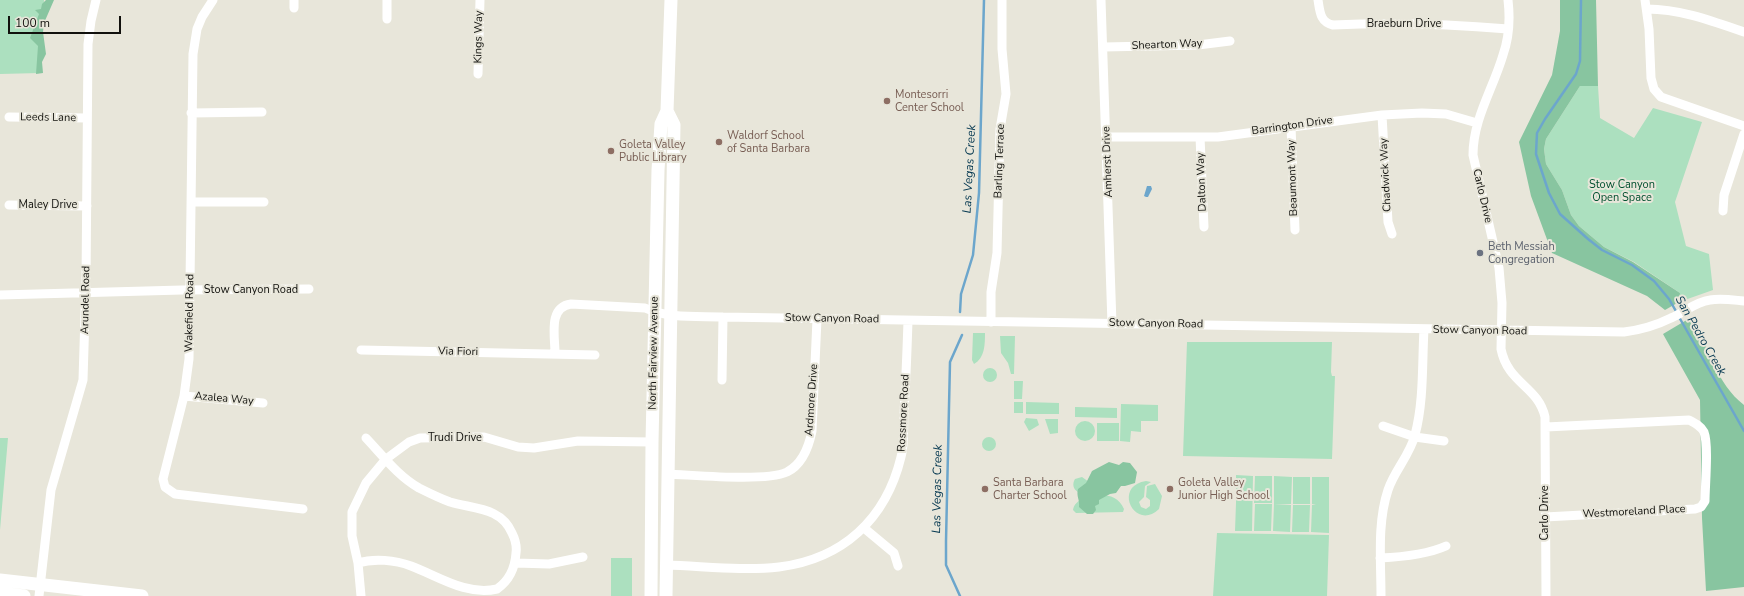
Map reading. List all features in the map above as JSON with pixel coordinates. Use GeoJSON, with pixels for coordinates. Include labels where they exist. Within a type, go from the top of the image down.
{"type":"FeatureCollection","features":[{"type":"Feature","properties":{"kind":"main road","name":"North Fairview Avenue"},"geometry":{"type":"LineString","coordinates":[[651,596],[652,442],[659,156],[661,124],[667,111],[671,0]]}},
{"type":"Feature","properties":{"kind":"main road","name":"North Fairview Avenue"},"geometry":{"type":"LineString","coordinates":[[666,596],[674,125],[667,111]]}},
{"type":"Feature","properties":{"kind":"main road"},"geometry":{"type":"LineString","coordinates":[[0,580],[39,590],[142,596]]}},
{"type":"Feature","properties":{"kind":"main road"},"geometry":{"type":"LineString","coordinates":[[0,593],[24,596]]}},
{"type":"Feature","properties":{"kind":"street","name":"Arundel Road"},"geometry":{"type":"LineString","coordinates":[[39,590],[51,490],[83,380],[86,292],[88,44],[96,0]]}},
{"type":"Feature","properties":{"kind":"street","name":"Wakefield Road"},"geometry":{"type":"LineString","coordinates":[[213,0],[202,16],[194,42],[191,114],[192,202],[189,359],[184,396],[163,479],[166,487],[171,493],[303,509]]}},
{"type":"Feature","properties":{"kind":"street"},"geometry":{"type":"LineString","coordinates":[[387,0],[387,19]]}},
{"type":"Feature","properties":{"kind":"street","name":"Kings Way"},"geometry":{"type":"LineString","coordinates":[[478,74],[480,0]]}},
{"type":"Feature","properties":{"kind":"street","name":"Barling Terrace"},"geometry":{"type":"LineString","coordinates":[[992,322],[991,292],[998,253],[1000,129],[1006,94],[1002,48],[1002,0]]}},
{"type":"Feature","properties":{"kind":"street","name":"Amherst Drive"},"geometry":{"type":"LineString","coordinates":[[1101,0],[1104,47],[1112,324]]}},
{"type":"Feature","properties":{"kind":"street","name":"Braeburn Drive"},"geometry":{"type":"LineString","coordinates":[[1318,0],[1321,16],[1327,28],[1333,25],[1386,23],[1465,25],[1508,28]]}},
{"type":"Feature","properties":{"kind":"street","name":"Carlo Drive"},"geometry":{"type":"LineString","coordinates":[[1508,0],[1508,28],[1504,53],[1477,122],[1473,140],[1473,155],[1499,268],[1502,292],[1500,349],[1507,368],[1519,382],[1536,397],[1543,407],[1546,427],[1546,596]]}},
{"type":"Feature","properties":{"kind":"street"},"geometry":{"type":"LineString","coordinates":[[1744,32],[1704,18],[1646,4],[1654,89],[1661,97],[1744,126]]}},
{"type":"Feature","properties":{"kind":"street","name":"Shearton Way"},"geometry":{"type":"LineString","coordinates":[[1104,47],[1198,45],[1230,41]]}},
{"type":"Feature","properties":{"kind":"street"},"geometry":{"type":"LineString","coordinates":[[191,114],[262,112]]}},
{"type":"Feature","properties":{"kind":"street","name":"Barrington Drive"},"geometry":{"type":"LineString","coordinates":[[1107,137],[1218,137],[1382,115],[1422,113],[1446,114],[1477,122]]}},
{"type":"Feature","properties":{"kind":"street","name":"Chadwick Way"},"geometry":{"type":"LineString","coordinates":[[1382,115],[1388,222],[1392,234]]}},
{"type":"Feature","properties":{"kind":"street","name":"Leeds Lane"},"geometry":{"type":"LineString","coordinates":[[9,117],[87,118]]}},
{"type":"Feature","properties":{"kind":"street","name":"Beaumont Way"},"geometry":{"type":"LineString","coordinates":[[1291,126],[1295,230]]}},
{"type":"Feature","properties":{"kind":"street"},"geometry":{"type":"LineString","coordinates":[[1723,211],[1724,195],[1744,134]]}},
{"type":"Feature","properties":{"kind":"street","name":"Dalton Way"},"geometry":{"type":"LineString","coordinates":[[1200,137],[1204,227]]}},
{"type":"Feature","properties":{"kind":"street"},"geometry":{"type":"LineString","coordinates":[[192,202],[264,202]]}},
{"type":"Feature","properties":{"kind":"street","name":"Maley Drive"},"geometry":{"type":"LineString","coordinates":[[9,205],[87,206]]}},
{"type":"Feature","properties":{"kind":"street","name":"Stow Canyon Road"},"geometry":{"type":"LineString","coordinates":[[0,295],[86,292],[309,289]]}},
{"type":"Feature","properties":{"kind":"street","name":"Stow Canyon Road"},"geometry":{"type":"LineString","coordinates":[[555,354],[556,313],[562,306],[571,304],[645,308],[656,314],[723,317],[1424,329],[1501,332],[1624,332],[1637,331],[1671,318],[1689,307],[1710,300],[1744,301]]}},
{"type":"Feature","properties":{"kind":"street"},"geometry":{"type":"LineString","coordinates":[[722,380],[723,317]]}},
{"type":"Feature","properties":{"kind":"street","name":"Ardmore Drive"},"geometry":{"type":"LineString","coordinates":[[667,474],[766,477],[788,471],[797,464],[809,445],[812,431],[817,318]]}},
{"type":"Feature","properties":{"kind":"street","name":"Rossmore Road"},"geometry":{"type":"LineString","coordinates":[[666,565],[760,567],[794,564],[810,560],[835,550],[864,528],[885,500],[902,456],[908,321]]}},
{"type":"Feature","properties":{"kind":"street"},"geometry":{"type":"LineString","coordinates":[[1381,596],[1381,526],[1388,488],[1415,437],[1421,403],[1424,329]]}},
{"type":"Feature","properties":{"kind":"street","name":"Via Fiori"},"geometry":{"type":"LineString","coordinates":[[361,350],[595,355]]}},
{"type":"Feature","properties":{"kind":"street","name":"Azalea Way"},"geometry":{"type":"LineString","coordinates":[[184,396],[263,402]]}},
{"type":"Feature","properties":{"kind":"street","name":"Westmoreland Place"},"geometry":{"type":"LineString","coordinates":[[1545,516],[1695,509],[1701,507],[1705,501],[1705,438],[1703,430],[1697,424],[1689,420],[1546,427]]}},
{"type":"Feature","properties":{"kind":"street"},"geometry":{"type":"LineString","coordinates":[[1383,426],[1415,437],[1444,441]]}},
{"type":"Feature","properties":{"kind":"street","name":"Trudi Drive"},"geometry":{"type":"LineString","coordinates":[[361,596],[358,563],[352,531],[352,512],[366,482],[386,459],[409,442],[420,438],[484,437],[518,447],[534,448],[578,441],[652,442]]}},
{"type":"Feature","properties":{"kind":"street"},"geometry":{"type":"LineString","coordinates":[[358,563],[376,560],[411,566],[428,573],[454,590],[474,595],[494,591],[503,584],[511,574],[516,563],[517,548],[515,539],[505,521],[494,513],[485,509],[450,502],[434,495],[405,478],[366,438]]}},
{"type":"Feature","properties":{"kind":"street"},"geometry":{"type":"LineString","coordinates":[[864,528],[894,553],[898,566]]}},
{"type":"Feature","properties":{"kind":"street"},"geometry":{"type":"LineString","coordinates":[[1380,558],[1397,557],[1431,551],[1446,546]]}},
{"type":"Feature","properties":{"kind":"street"},"geometry":{"type":"LineString","coordinates":[[516,563],[549,564],[583,557]]}},
{"type":"Feature","properties":{"kind":"green space"},"geometry":{"type":"Polygon","coordinates":[[[0,0],[44,0],[40,73],[0,74],[0,0]]]}},
{"type":"Feature","properties":{"kind":"green space"},"geometry":{"type":"Polygon","coordinates":[[[46,0],[54,0],[44,23],[43,32],[46,54],[42,62],[43,73],[36,74],[38,46],[30,38],[39,14],[35,10],[41,9],[42,4],[46,0]]]}},
{"type":"Feature","properties":{"kind":"green space"},"geometry":{"type":"Polygon","coordinates":[[[1560,0],[1596,0],[1598,86],[1580,86],[1546,139],[1544,149],[1546,164],[1562,190],[1571,215],[1579,226],[1604,247],[1633,262],[1680,293],[1679,302],[1665,310],[1647,296],[1552,253],[1531,196],[1519,142],[1552,75],[1560,31],[1560,0]]]}},
{"type":"Feature","properties":{"kind":"green space","name":"Stow Canyon Open Space"},"geometry":{"type":"Polygon","coordinates":[[[1580,86],[1598,86],[1600,118],[1634,138],[1653,108],[1702,122],[1675,202],[1686,246],[1709,254],[1713,290],[1679,302],[1680,293],[1634,262],[1604,247],[1579,226],[1571,215],[1562,190],[1546,164],[1544,149],[1546,139],[1580,86]]]}},
{"type":"Feature","properties":{"kind":"green space"},"geometry":{"type":"Polygon","coordinates":[[[1695,315],[1708,352],[1714,364],[1726,386],[1744,405],[1744,587],[1706,591],[1702,518],[1700,400],[1663,334],[1695,315]]]}},
{"type":"Feature","properties":{"kind":"green space"},"geometry":{"type":"Polygon","coordinates":[[[973,333],[985,333],[982,354],[978,361],[974,364],[972,360],[973,333]]]}},
{"type":"Feature","properties":{"kind":"green space"},"geometry":{"type":"Polygon","coordinates":[[[1000,336],[1015,336],[1014,374],[1011,374],[1008,363],[1001,353],[1000,336]]]}},
{"type":"Feature","properties":{"kind":"green space"},"geometry":{"type":"Polygon","coordinates":[[[1187,342],[1332,342],[1331,372],[1332,376],[1335,376],[1332,459],[1183,456],[1187,342]]]}},
{"type":"Feature","properties":{"kind":"green space"},"geometry":{"type":"Polygon","coordinates":[[[990,368],[995,370],[997,375],[995,380],[990,382],[985,380],[983,375],[985,370],[990,368]]]}},
{"type":"Feature","properties":{"kind":"green space"},"geometry":{"type":"Polygon","coordinates":[[[1014,381],[1023,381],[1022,399],[1014,399],[1014,381]]]}},
{"type":"Feature","properties":{"kind":"green space"},"geometry":{"type":"Polygon","coordinates":[[[1014,402],[1023,402],[1023,413],[1014,413],[1014,402]]]}},
{"type":"Feature","properties":{"kind":"green space"},"geometry":{"type":"Polygon","coordinates":[[[1026,402],[1059,403],[1059,414],[1026,414],[1026,402]]]}},
{"type":"Feature","properties":{"kind":"green space"},"geometry":{"type":"Polygon","coordinates":[[[1121,404],[1158,405],[1158,421],[1141,421],[1141,432],[1131,431],[1130,442],[1120,441],[1121,404]]]}},
{"type":"Feature","properties":{"kind":"green space"},"geometry":{"type":"Polygon","coordinates":[[[1075,407],[1117,408],[1117,418],[1075,417],[1075,407]]]}},
{"type":"Feature","properties":{"kind":"green space"},"geometry":{"type":"Polygon","coordinates":[[[1026,418],[1037,419],[1039,425],[1029,431],[1024,422],[1026,418]]]}},
{"type":"Feature","properties":{"kind":"green space"},"geometry":{"type":"Polygon","coordinates":[[[1045,419],[1058,419],[1058,433],[1050,434],[1045,419]]]}},
{"type":"Feature","properties":{"kind":"green space"},"geometry":{"type":"Polygon","coordinates":[[[1081,421],[1089,421],[1095,427],[1095,435],[1089,441],[1081,441],[1075,435],[1075,427],[1081,421]]]}},
{"type":"Feature","properties":{"kind":"green space"},"geometry":{"type":"Polygon","coordinates":[[[1097,423],[1119,423],[1119,441],[1097,441],[1097,423]]]}},
{"type":"Feature","properties":{"kind":"green space"},"geometry":{"type":"Polygon","coordinates":[[[989,437],[994,439],[996,444],[994,449],[989,451],[984,449],[982,444],[984,439],[989,437]]]}},
{"type":"Feature","properties":{"kind":"green space"},"geometry":{"type":"Polygon","coordinates":[[[0,438],[8,438],[0,530],[0,438]]]}},
{"type":"Feature","properties":{"kind":"green space"},"geometry":{"type":"Polygon","coordinates":[[[1109,462],[1119,465],[1123,462],[1130,463],[1137,472],[1135,483],[1121,486],[1116,493],[1110,494],[1099,500],[1099,504],[1095,506],[1096,510],[1093,514],[1087,514],[1079,507],[1077,494],[1078,489],[1086,483],[1092,471],[1109,462]]]}},
{"type":"Feature","properties":{"kind":"green space"},"geometry":{"type":"Polygon","coordinates":[[[1236,475],[1253,476],[1252,531],[1235,531],[1236,475]]]}},
{"type":"Feature","properties":{"kind":"green space"},"geometry":{"type":"Polygon","coordinates":[[[1255,476],[1272,476],[1272,503],[1254,503],[1255,476]]]}},
{"type":"Feature","properties":{"kind":"green space"},"geometry":{"type":"Polygon","coordinates":[[[1274,476],[1292,477],[1291,504],[1274,504],[1274,476]]]}},
{"type":"Feature","properties":{"kind":"green space"},"geometry":{"type":"Polygon","coordinates":[[[1082,477],[1089,482],[1078,492],[1074,488],[1075,479],[1082,477]]]}},
{"type":"Feature","properties":{"kind":"green space"},"geometry":{"type":"Polygon","coordinates":[[[1293,477],[1310,477],[1310,504],[1293,504],[1293,477]]]}},
{"type":"Feature","properties":{"kind":"green space"},"geometry":{"type":"Polygon","coordinates":[[[1312,477],[1329,477],[1329,533],[1311,532],[1312,505],[1316,505],[1312,504],[1312,477]]]}},
{"type":"Feature","properties":{"kind":"green space"},"geometry":{"type":"Polygon","coordinates":[[[1146,481],[1151,482],[1145,486],[1144,497],[1139,502],[1141,507],[1146,509],[1150,506],[1150,500],[1146,497],[1147,486],[1155,484],[1162,496],[1159,509],[1150,515],[1142,515],[1135,512],[1131,506],[1129,498],[1130,491],[1136,485],[1146,481]]]}},
{"type":"Feature","properties":{"kind":"green space"},"geometry":{"type":"Polygon","coordinates":[[[1100,495],[1111,497],[1120,502],[1124,509],[1123,512],[1076,513],[1073,510],[1074,506],[1080,501],[1088,497],[1100,495]]]}},
{"type":"Feature","properties":{"kind":"green space"},"geometry":{"type":"Polygon","coordinates":[[[1255,504],[1272,504],[1271,531],[1254,531],[1255,504]]]}},
{"type":"Feature","properties":{"kind":"green space"},"geometry":{"type":"Polygon","coordinates":[[[1274,504],[1291,505],[1290,532],[1273,531],[1274,504]]]}},
{"type":"Feature","properties":{"kind":"green space"},"geometry":{"type":"Polygon","coordinates":[[[1293,505],[1310,505],[1309,532],[1292,532],[1293,505]]]}},
{"type":"Feature","properties":{"kind":"green space"},"geometry":{"type":"Polygon","coordinates":[[[1217,533],[1329,535],[1327,596],[1213,596],[1217,533]]]}},
{"type":"Feature","properties":{"kind":"green space"},"geometry":{"type":"Polygon","coordinates":[[[611,558],[632,558],[632,596],[611,596],[611,558]]]}},
{"type":"Feature","properties":{"kind":"water"},"geometry":{"type":"Polygon","coordinates":[[[1147,186],[1151,186],[1152,189],[1148,197],[1146,197],[1144,196],[1147,186]]]}},
{"type":"Feature","properties":{"kind":"waterway","name":"Las Vegas Creek"},"geometry":{"type":"LineString","coordinates":[[960,312],[961,294],[973,255],[979,193],[984,0]]}},
{"type":"Feature","properties":{"kind":"waterway","name":"San Pedro Creek"},"geometry":{"type":"LineString","coordinates":[[1581,0],[1580,61],[1576,74],[1537,133],[1536,154],[1549,193],[1560,214],[1602,250],[1632,265],[1654,281],[1669,299],[1677,313]]}},
{"type":"Feature","properties":{"kind":"waterway","name":"San Pedro Creek"},"geometry":{"type":"LineString","coordinates":[[1679,317],[1744,431]]}},
{"type":"Feature","properties":{"kind":"waterway","name":"Las Vegas Creek"},"geometry":{"type":"LineString","coordinates":[[960,596],[946,565],[946,541],[950,362],[962,335]]}},
{"type":"Feature","properties":{"kind":"place","name":"Montesorri Center School"},"geometry":{"type":"Point","coordinates":[887,101]}},
{"type":"Feature","properties":{"kind":"place","name":"Waldorf School of Santa Barbara"},"geometry":{"type":"Point","coordinates":[719,142]}},
{"type":"Feature","properties":{"kind":"place","name":"Goleta Valley Public Library"},"geometry":{"type":"Point","coordinates":[611,151]}},
{"type":"Feature","properties":{"kind":"place","name":"Beth Messiah Congregation"},"geometry":{"type":"Point","coordinates":[1480,253]}},
{"type":"Feature","properties":{"kind":"place","name":"Santa Barbara Charter School"},"geometry":{"type":"Point","coordinates":[985,489]}},
{"type":"Feature","properties":{"kind":"place","name":"Goleta Valley Junior High School"},"geometry":{"type":"Point","coordinates":[1170,489]}}]}
